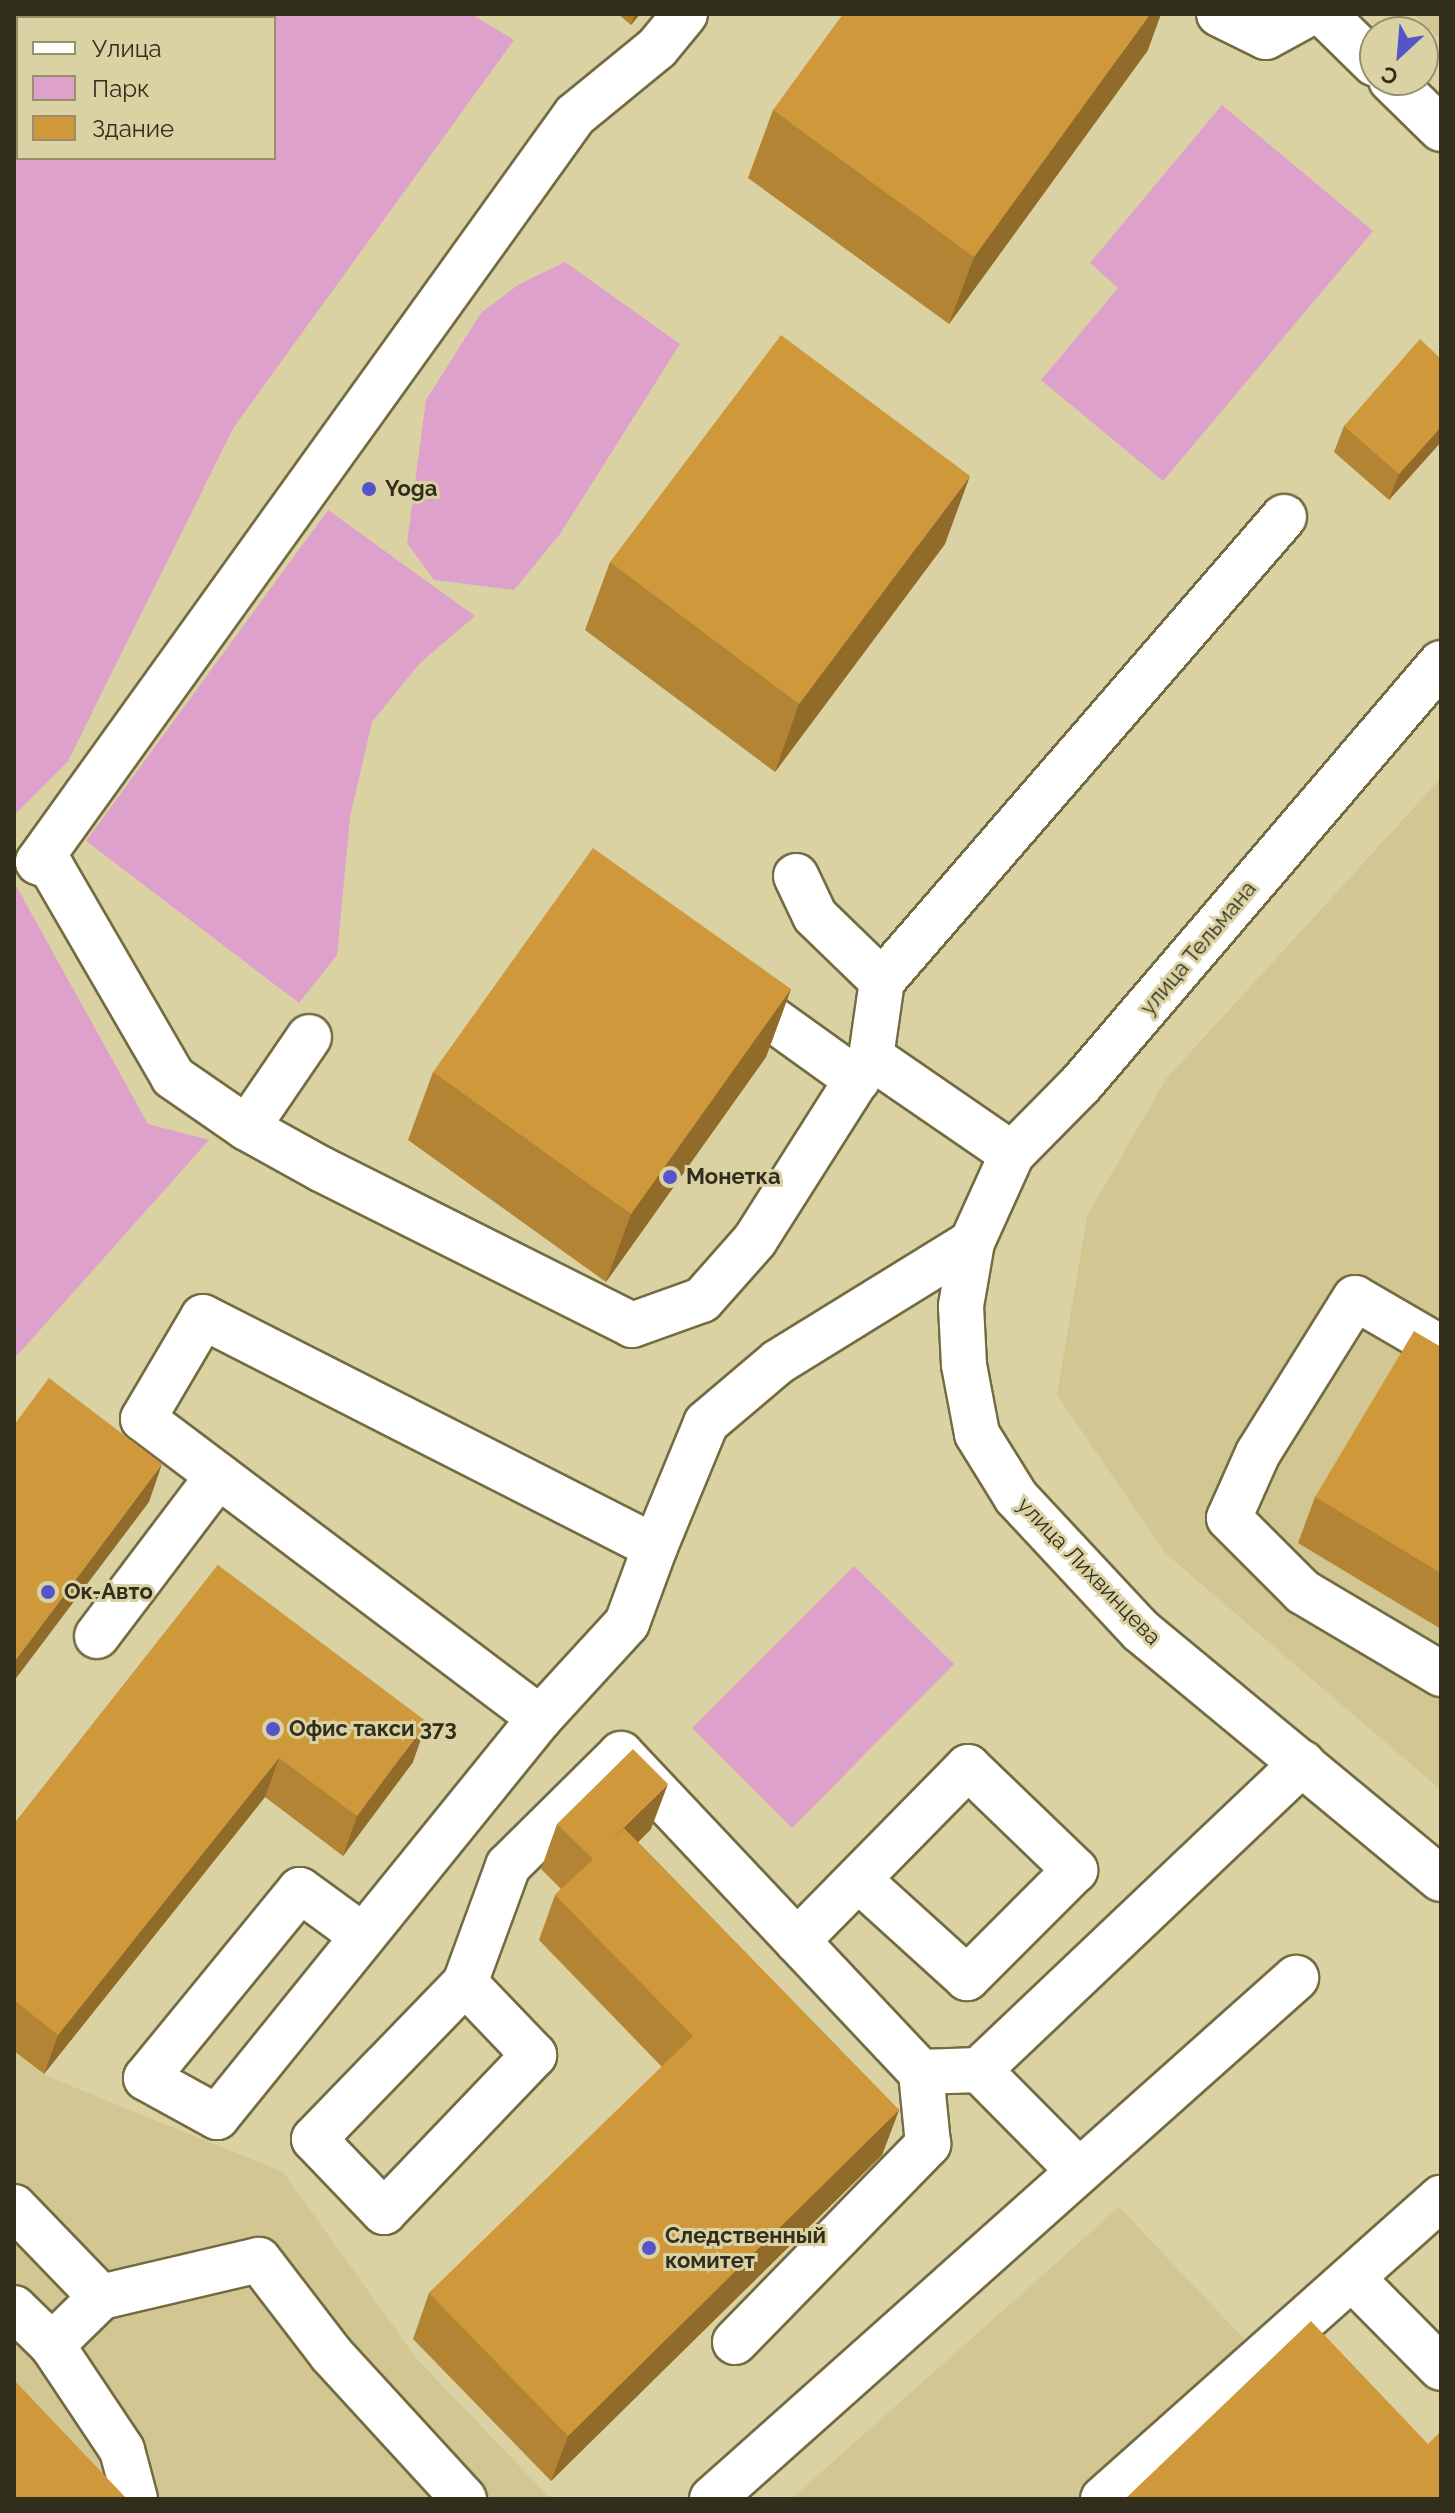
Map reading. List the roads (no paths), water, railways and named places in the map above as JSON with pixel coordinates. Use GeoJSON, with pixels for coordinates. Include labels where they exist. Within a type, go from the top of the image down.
{"type":"FeatureCollection","features":[{"type":"Feature","properties":{"kind":"street"},"geometry":{"type":"LineString","coordinates":[[685,14],[657,48],[575,115],[113,770],[38,862],[52,868],[173,1077],[247,1128],[439,1231],[632,1325],[702,1300],[755,1240],[864,1068],[882,981],[1284,517]]}},
{"type":"Feature","properties":{"kind":"street"},"geometry":{"type":"LineString","coordinates":[[1219,14],[1266,37],[1308,14]]}},
{"type":"Feature","properties":{"kind":"street"},"geometry":{"type":"LineString","coordinates":[[1324,14],[1359,48]]}},
{"type":"Feature","properties":{"kind":"street"},"geometry":{"type":"LineString","coordinates":[[1407,96],[1441,129]]}},
{"type":"Feature","properties":{"kind":"street","name":"улица Тельмана"},"geometry":{"type":"LineString","coordinates":[[972,1242],[1012,1154],[1081,1084],[1441,663]]}},
{"type":"Feature","properties":{"kind":"street"},"geometry":{"type":"LineString","coordinates":[[796,876],[815,916],[882,981]]}},
{"type":"Feature","properties":{"kind":"street"},"geometry":{"type":"LineString","coordinates":[[700,967],[1012,1154]]}},
{"type":"Feature","properties":{"kind":"street"},"geometry":{"type":"LineString","coordinates":[[247,1128],[309,1037]]}},
{"type":"Feature","properties":{"kind":"street"},"geometry":{"type":"LineString","coordinates":[[363,1936],[300,1890],[146,2078],[217,2117],[540,1718],[627,1623],[706,1423],[778,1362],[972,1242]]}},
{"type":"Feature","properties":{"kind":"street","name":"улица Лихвинцева"},"geometry":{"type":"LineString","coordinates":[[972,1242],[961,1306],[964,1365],[977,1434],[1016,1497],[1141,1631],[1441,1879]]}},
{"type":"Feature","properties":{"kind":"street"},"geometry":{"type":"LineString","coordinates":[[1441,1348],[1355,1298],[1258,1453],[1229,1518],[1303,1592],[1441,1674]]}},
{"type":"Feature","properties":{"kind":"street"},"geometry":{"type":"LineString","coordinates":[[540,1718],[143,1419],[203,1317],[655,1547]]}},
{"type":"Feature","properties":{"kind":"street"},"geometry":{"type":"LineString","coordinates":[[97,1636],[218,1476]]}},
{"type":"Feature","properties":{"kind":"street"},"geometry":{"type":"LineString","coordinates":[[465,1983],[534,2055],[384,2212],[314,2139],[465,1983],[508,1866],[621,1754],[921,2072],[928,2144],[735,2342]]}},
{"type":"Feature","properties":{"kind":"street"},"geometry":{"type":"LineString","coordinates":[[921,2072],[979,2070],[1302,1763]]}},
{"type":"Feature","properties":{"kind":"street"},"geometry":{"type":"LineString","coordinates":[[797,1941],[968,1767],[1075,1870],[967,1978],[858,1879]]}},
{"type":"Feature","properties":{"kind":"street"},"geometry":{"type":"LineString","coordinates":[[712,2499],[1296,1978]]}},
{"type":"Feature","properties":{"kind":"street"},"geometry":{"type":"LineString","coordinates":[[979,2070],[1079,2171]]}},
{"type":"Feature","properties":{"kind":"street"},"geometry":{"type":"LineString","coordinates":[[1103,2499],[1441,2198]]}},
{"type":"Feature","properties":{"kind":"street"},"geometry":{"type":"LineString","coordinates":[[14,2207],[101,2297]]}},
{"type":"Feature","properties":{"kind":"street"},"geometry":{"type":"LineString","coordinates":[[52,2345],[101,2297],[259,2260],[331,2354],[464,2499]]}},
{"type":"Feature","properties":{"kind":"street"},"geometry":{"type":"LineString","coordinates":[[1353,2279],[1441,2368]]}},
{"type":"Feature","properties":{"kind":"street"},"geometry":{"type":"LineString","coordinates":[[14,2308],[52,2345],[122,2450],[135,2499]]}},
{"type":"Feature","properties":{"kind":"place","name":"Yoga"},"geometry":{"type":"Point","coordinates":[369,489]}},
{"type":"Feature","properties":{"kind":"place","name":"Монетка"},"geometry":{"type":"Point","coordinates":[670,1177]}},
{"type":"Feature","properties":{"kind":"place","name":"Ок-Авто"},"geometry":{"type":"Point","coordinates":[48,1592]}},
{"type":"Feature","properties":{"kind":"place","name":"Офис такси 373"},"geometry":{"type":"Point","coordinates":[273,1729]}},
{"type":"Feature","properties":{"kind":"place","name":"Следственный комитет"},"geometry":{"type":"Point","coordinates":[649,2248]}}]}
